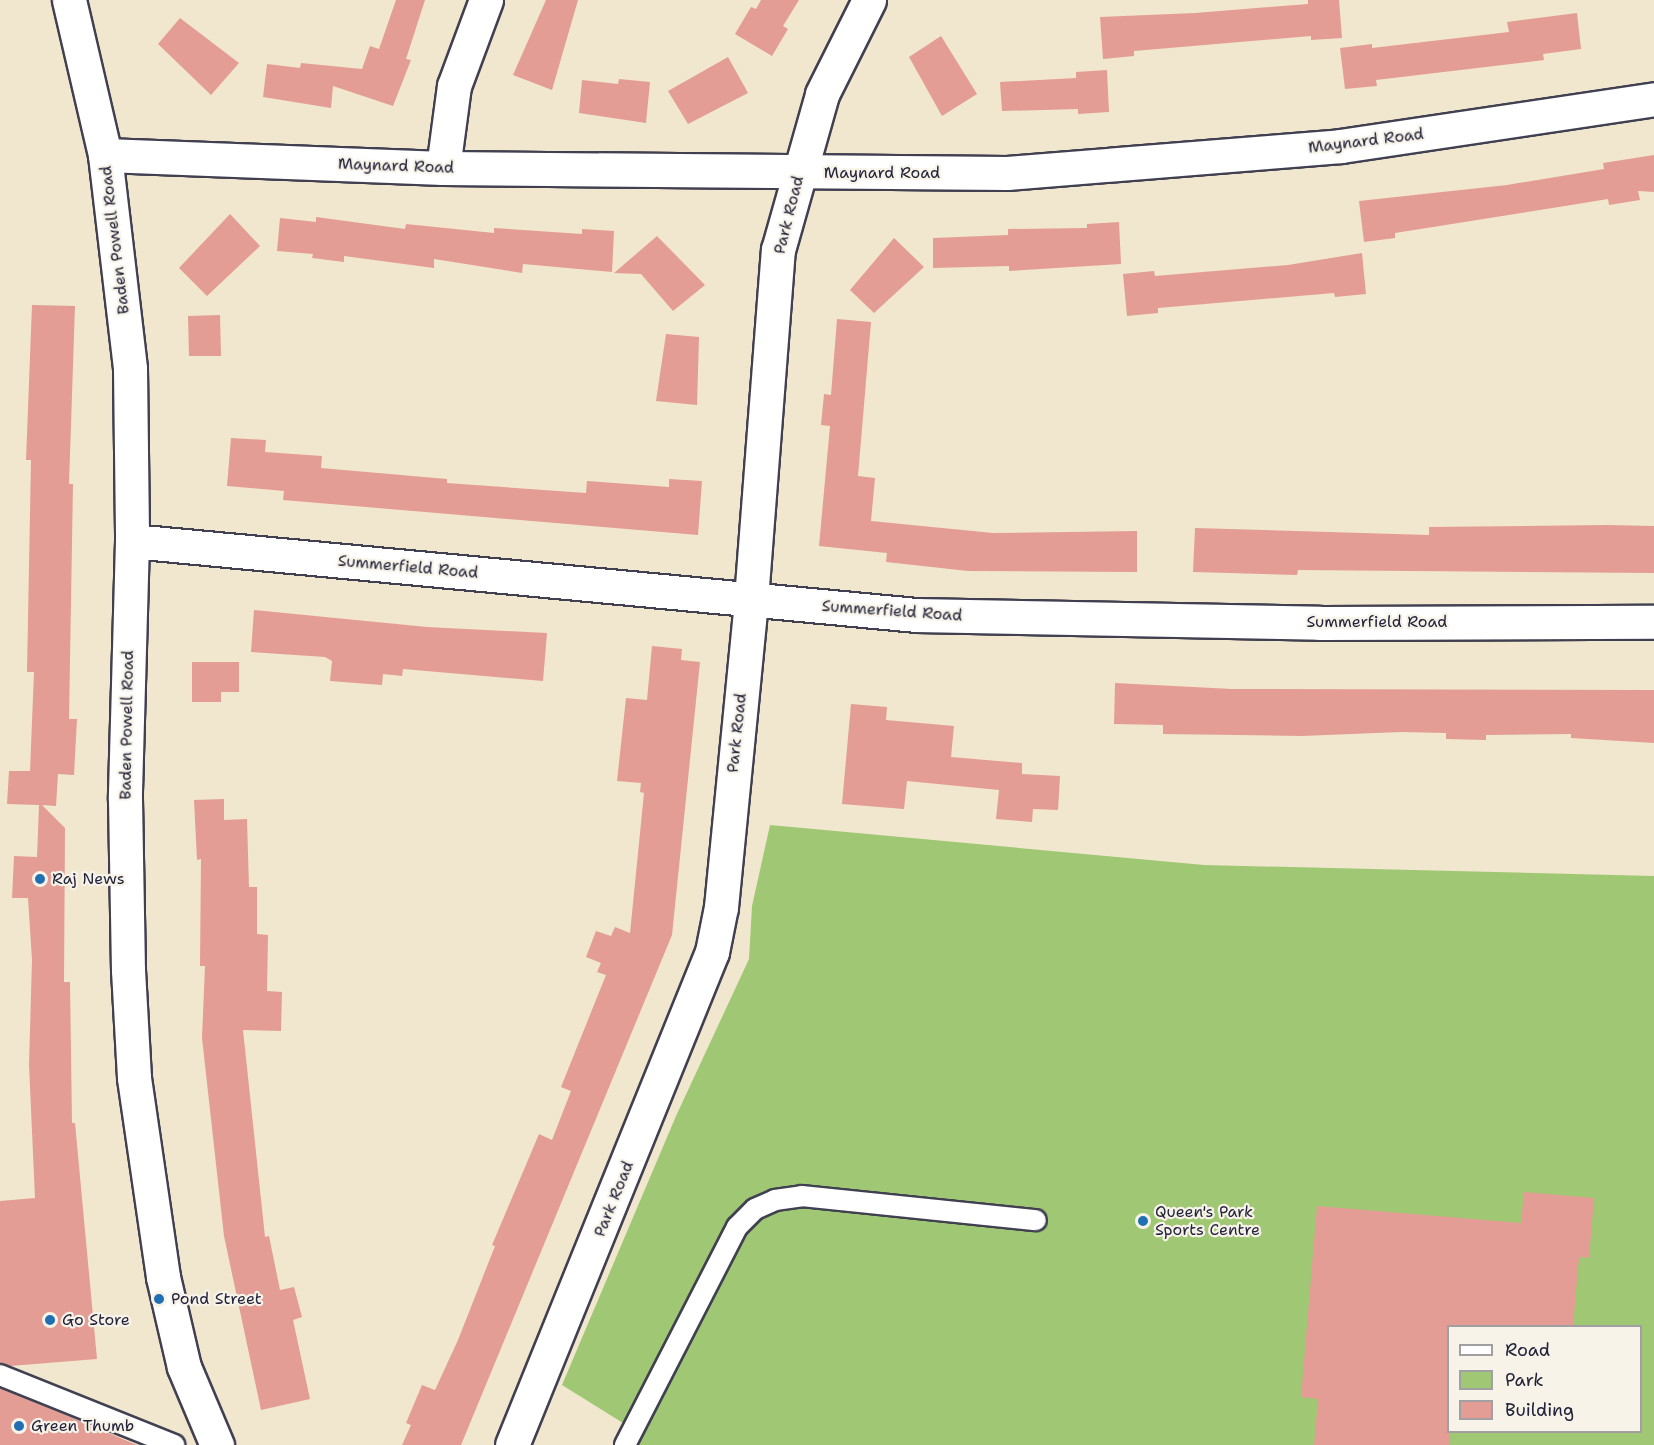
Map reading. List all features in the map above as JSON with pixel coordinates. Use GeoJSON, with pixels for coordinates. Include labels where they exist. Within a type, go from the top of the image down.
{"type":"FeatureCollection","features":[{"type":"Feature","properties":{"kind":"street","name":"Baden Powell Road"},"geometry":{"type":"LineString","coordinates":[[69,0],[105,155],[130,369],[132,541],[125,800],[128,970],[135,1078],[163,1277],[184,1367],[217,1445]]}},
{"type":"Feature","properties":{"kind":"street"},"geometry":{"type":"LineString","coordinates":[[443,168],[454,86],[486,0]]}},
{"type":"Feature","properties":{"kind":"street","name":"Park Road"},"geometry":{"type":"LineString","coordinates":[[512,1445],[712,952],[721,907],[751,599],[778,250],[822,94],[869,0]]}},
{"type":"Feature","properties":{"kind":"street","name":"Maynard Road"},"geometry":{"type":"LineString","coordinates":[[105,155],[443,168],[799,174],[1007,173],[1341,146],[1654,99]]}},
{"type":"Feature","properties":{"kind":"street","name":"Summerfield Road"},"geometry":{"type":"LineString","coordinates":[[132,541],[916,615],[1320,623],[1654,622]]}},
{"type":"Feature","properties":{"kind":"lane"},"geometry":{"type":"LineString","coordinates":[[625,1445],[737,1227],[755,1209],[775,1200],[802,1196],[1036,1220]]}},
{"type":"Feature","properties":{"kind":"lane"},"geometry":{"type":"LineString","coordinates":[[0,1376],[174,1445]]}},
{"type":"Feature","properties":{"kind":"green space","name":"Queen's Park Sports Centre"},"geometry":{"type":"Polygon","coordinates":[[[770,825],[1204,865],[1654,876],[1654,1445],[630,1445],[631,1428],[562,1385],[676,1116],[749,959],[752,906],[770,825]]]}},
{"type":"Feature","properties":{"kind":"building"},"geometry":{"type":"Polygon","coordinates":[[[396,0],[425,0],[406,59],[411,60],[393,106],[333,86],[331,108],[263,97],[267,64],[300,68],[301,63],[362,69],[370,46],[379,49],[396,0]]]}},
{"type":"Feature","properties":{"kind":"building"},"geometry":{"type":"Polygon","coordinates":[[[546,0],[578,0],[552,90],[513,75],[546,0]]]}},
{"type":"Feature","properties":{"kind":"building"},"geometry":{"type":"Polygon","coordinates":[[[761,0],[799,0],[783,26],[788,29],[772,56],[735,34],[751,7],[756,9],[761,0]]]}},
{"type":"Feature","properties":{"kind":"building"},"geometry":{"type":"Polygon","coordinates":[[[1308,0],[1339,0],[1342,38],[1311,40],[1311,36],[1134,51],[1134,56],[1103,59],[1100,17],[1195,13],[1308,4],[1308,0]]]}},
{"type":"Feature","properties":{"kind":"building"},"geometry":{"type":"Polygon","coordinates":[[[1577,13],[1581,49],[1543,54],[1544,60],[1376,80],[1377,86],[1345,89],[1340,48],[1372,44],[1372,48],[1509,32],[1507,22],[1577,13]]]}},
{"type":"Feature","properties":{"kind":"building"},"geometry":{"type":"Polygon","coordinates":[[[180,18],[239,63],[211,95],[158,44],[180,18]]]}},
{"type":"Feature","properties":{"kind":"building"},"geometry":{"type":"Polygon","coordinates":[[[941,36],[977,94],[942,116],[909,57],[941,36]]]}},
{"type":"Feature","properties":{"kind":"building"},"geometry":{"type":"Polygon","coordinates":[[[728,57],[748,93],[688,124],[668,91],[728,57]]]}},
{"type":"Feature","properties":{"kind":"building"},"geometry":{"type":"Polygon","coordinates":[[[1107,70],[1109,112],[1078,114],[1078,109],[1002,111],[1000,82],[1076,78],[1076,72],[1107,70]]]}},
{"type":"Feature","properties":{"kind":"building"},"geometry":{"type":"Polygon","coordinates":[[[619,79],[650,82],[646,123],[579,113],[582,80],[618,84],[619,79]]]}},
{"type":"Feature","properties":{"kind":"building"},"geometry":{"type":"Polygon","coordinates":[[[1654,155],[1654,192],[1638,191],[1640,200],[1609,205],[1608,199],[1395,233],[1395,238],[1364,242],[1359,201],[1507,185],[1604,169],[1603,163],[1654,155]]]}},
{"type":"Feature","properties":{"kind":"building"},"geometry":{"type":"Polygon","coordinates":[[[230,214],[260,246],[207,296],[179,268],[230,214]]]}},
{"type":"Feature","properties":{"kind":"building"},"geometry":{"type":"Polygon","coordinates":[[[316,217],[405,229],[406,224],[494,233],[494,228],[582,234],[582,229],[614,231],[612,272],[523,264],[522,273],[434,259],[434,268],[344,256],[344,262],[312,258],[313,254],[277,251],[280,218],[316,222],[316,217]]]}},
{"type":"Feature","properties":{"kind":"building"},"geometry":{"type":"Polygon","coordinates":[[[1119,222],[1121,264],[1009,271],[1009,266],[933,268],[933,238],[1008,235],[1008,229],[1087,228],[1087,224],[1119,222]]]}},
{"type":"Feature","properties":{"kind":"building"},"geometry":{"type":"Polygon","coordinates":[[[657,236],[705,285],[673,311],[641,274],[614,273],[657,236]]]}},
{"type":"Feature","properties":{"kind":"building"},"geometry":{"type":"Polygon","coordinates":[[[894,238],[924,267],[874,313],[850,290],[894,238]]]}},
{"type":"Feature","properties":{"kind":"building"},"geometry":{"type":"Polygon","coordinates":[[[1362,253],[1366,294],[1335,297],[1334,293],[1158,308],[1158,313],[1127,316],[1123,274],[1154,271],[1155,276],[1288,265],[1362,253]]]}},
{"type":"Feature","properties":{"kind":"building"},"geometry":{"type":"Polygon","coordinates":[[[32,305],[75,306],[69,484],[73,484],[69,719],[77,719],[74,775],[58,774],[56,806],[42,805],[65,828],[64,982],[70,982],[72,1123],[75,1123],[97,1359],[10,1366],[0,1363],[0,1201],[35,1198],[29,1065],[32,960],[28,898],[12,898],[14,856],[37,857],[39,805],[7,804],[9,771],[30,771],[34,672],[27,672],[31,460],[26,460],[32,305]]]}},
{"type":"Feature","properties":{"kind":"building"},"geometry":{"type":"Polygon","coordinates":[[[220,315],[221,356],[189,356],[188,316],[220,315]]]}},
{"type":"Feature","properties":{"kind":"building"},"geometry":{"type":"Polygon","coordinates":[[[837,319],[871,322],[858,476],[875,478],[871,521],[993,533],[1137,531],[1137,572],[968,571],[886,562],[887,553],[819,546],[830,426],[821,425],[824,394],[831,395],[837,319]]]}},
{"type":"Feature","properties":{"kind":"building"},"geometry":{"type":"Polygon","coordinates":[[[666,334],[699,337],[697,405],[656,401],[666,334]]]}},
{"type":"Feature","properties":{"kind":"building"},"geometry":{"type":"Polygon","coordinates":[[[231,438],[266,440],[265,452],[322,456],[321,468],[447,479],[447,483],[586,493],[587,481],[669,487],[669,479],[702,481],[698,535],[283,500],[284,491],[227,486],[231,438]]]}},
{"type":"Feature","properties":{"kind":"building"},"geometry":{"type":"Polygon","coordinates":[[[1654,526],[1654,573],[1298,570],[1297,575],[1193,572],[1195,528],[1429,535],[1429,527],[1654,526]]]}},
{"type":"Feature","properties":{"kind":"building"},"geometry":{"type":"Polygon","coordinates":[[[254,610],[427,627],[547,633],[543,681],[403,669],[402,676],[383,674],[382,685],[330,681],[332,661],[325,657],[251,652],[254,610]]]}},
{"type":"Feature","properties":{"kind":"building"},"geometry":{"type":"Polygon","coordinates":[[[652,646],[682,649],[681,660],[700,662],[672,935],[461,1445],[402,1445],[411,1425],[406,1423],[422,1385],[435,1390],[458,1340],[495,1246],[492,1245],[539,1134],[552,1140],[571,1091],[561,1087],[606,975],[597,972],[601,963],[586,957],[596,931],[611,936],[615,927],[630,933],[644,793],[640,792],[641,783],[617,781],[626,698],[647,700],[652,646]]]}},
{"type":"Feature","properties":{"kind":"building"},"geometry":{"type":"Polygon","coordinates":[[[192,662],[239,662],[239,692],[221,692],[221,702],[192,702],[192,662]]]}},
{"type":"Feature","properties":{"kind":"building"},"geometry":{"type":"Polygon","coordinates":[[[1115,683],[1232,689],[1654,690],[1654,743],[1571,738],[1571,734],[1486,735],[1486,740],[1446,739],[1446,733],[1401,732],[1302,736],[1163,734],[1163,725],[1114,724],[1115,683]]]}},
{"type":"Feature","properties":{"kind":"building"},"geometry":{"type":"Polygon","coordinates":[[[851,704],[887,707],[886,720],[954,726],[951,757],[1022,763],[1022,774],[1060,776],[1058,810],[1033,809],[1032,822],[996,819],[999,790],[907,781],[904,809],[842,804],[851,704]]]}},
{"type":"Feature","properties":{"kind":"building"},"geometry":{"type":"Polygon","coordinates":[[[224,799],[224,820],[247,819],[249,887],[257,887],[257,934],[268,935],[267,991],[282,992],[281,1031],[243,1030],[265,1237],[269,1236],[280,1290],[294,1287],[302,1317],[293,1320],[310,1399],[261,1410],[224,1236],[202,1038],[205,966],[200,966],[201,859],[197,860],[194,800],[224,799]]]}},
{"type":"Feature","properties":{"kind":"building"},"geometry":{"type":"Polygon","coordinates":[[[1524,1192],[1594,1198],[1589,1258],[1579,1257],[1573,1325],[1447,1325],[1449,1445],[1314,1445],[1318,1399],[1301,1397],[1317,1206],[1521,1223],[1524,1192]]]}},
{"type":"Feature","properties":{"kind":"building"},"geometry":{"type":"Polygon","coordinates":[[[0,1388],[56,1411],[137,1445],[0,1445],[0,1388]]]}},
{"type":"Feature","properties":{"kind":"place","name":"Raj News"},"geometry":{"type":"Point","coordinates":[40,879]}},
{"type":"Feature","properties":{"kind":"place","name":"Queen's Park Sports Centre"},"geometry":{"type":"Point","coordinates":[1143,1221]}},
{"type":"Feature","properties":{"kind":"place","name":"Pond Street"},"geometry":{"type":"Point","coordinates":[159,1299]}},
{"type":"Feature","properties":{"kind":"place","name":"Go Store"},"geometry":{"type":"Point","coordinates":[50,1320]}},
{"type":"Feature","properties":{"kind":"place","name":"Green Thumb"},"geometry":{"type":"Point","coordinates":[19,1426]}}]}
